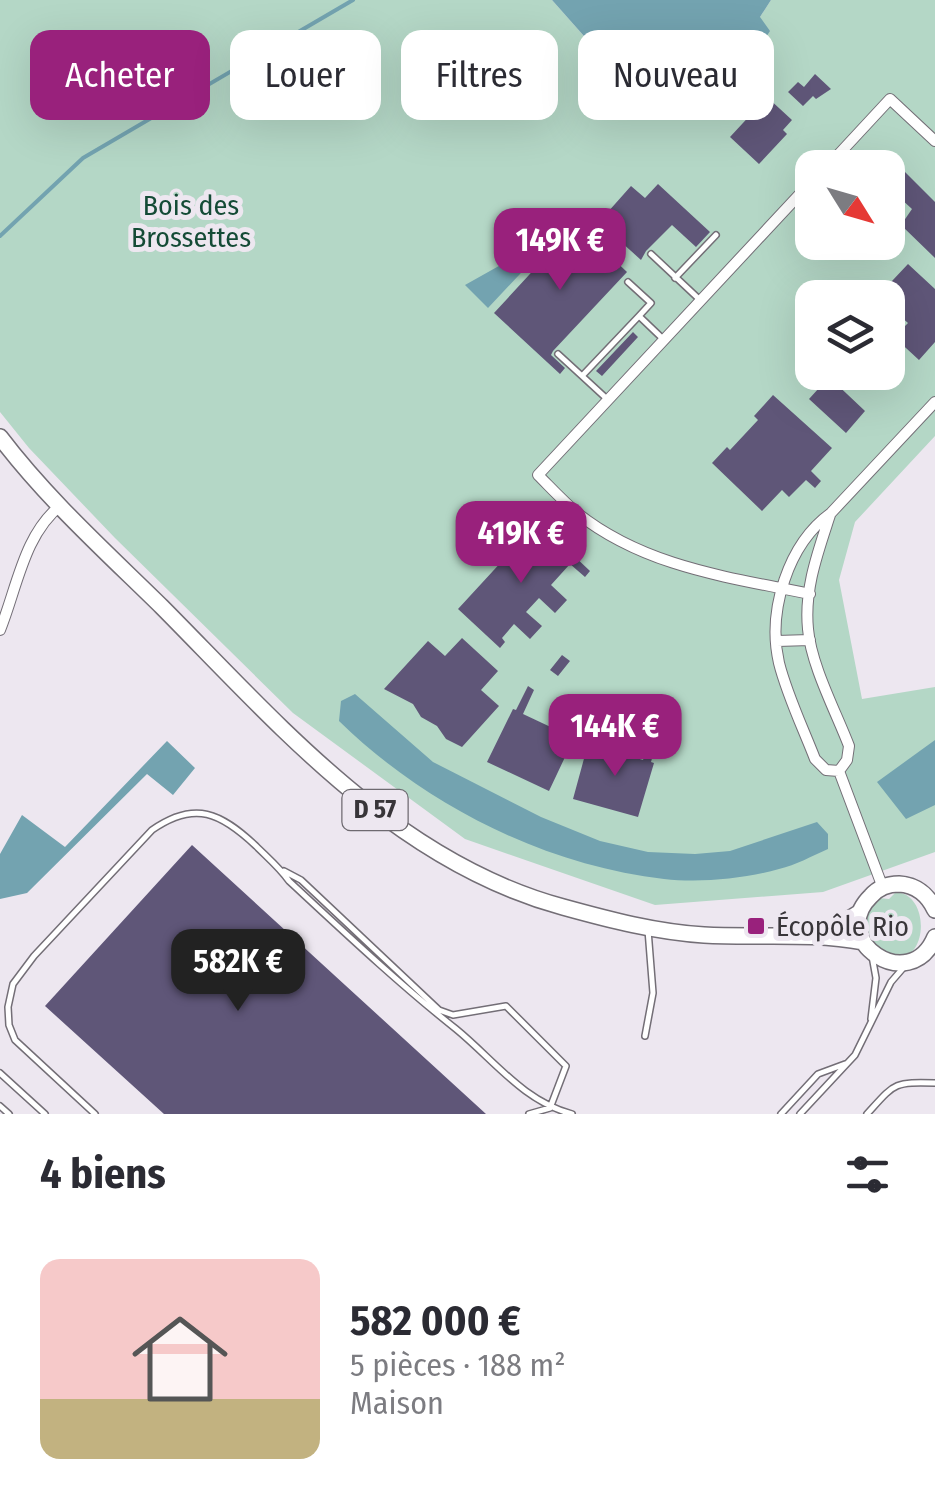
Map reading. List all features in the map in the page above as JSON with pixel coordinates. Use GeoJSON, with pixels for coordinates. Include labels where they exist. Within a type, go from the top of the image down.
{"type":"FeatureCollection","features":[{"type":"Feature","properties":{"kind":"main road","name":"D 57"},"geometry":{"type":"LineString","coordinates":[[0,437],[61,505],[306,752],[367,805],[423,844],[490,879],[557,906],[648,928],[700,935],[784,937],[867,948]]}},
{"type":"Feature","properties":{"kind":"main road"},"geometry":{"type":"LineString","coordinates":[[932,901],[902,884],[883,888],[866,900],[858,922],[867,948],[896,964],[922,955],[935,937]]}},
{"type":"Feature","properties":{"kind":"main road","name":"D 57"},"geometry":{"type":"LineString","coordinates":[[784,937],[830,928],[860,912]]}},
{"type":"Feature","properties":{"kind":"street"},"geometry":{"type":"LineString","coordinates":[[843,150],[890,99],[935,141]]}},
{"type":"Feature","properties":{"kind":"street"},"geometry":{"type":"LineString","coordinates":[[795,200],[538,475],[578,514],[632,547],[680,567],[810,594]]}},
{"type":"Feature","properties":{"kind":"street"},"geometry":{"type":"LineString","coordinates":[[838,771],[826,770],[815,760],[779,662],[778,587],[818,522],[831,513],[935,402]]}},
{"type":"Feature","properties":{"kind":"street"},"geometry":{"type":"LineString","coordinates":[[0,630],[32,540],[47,517],[61,505]]}},
{"type":"Feature","properties":{"kind":"street"},"geometry":{"type":"LineString","coordinates":[[831,513],[811,572],[810,640],[849,746],[838,771]]}},
{"type":"Feature","properties":{"kind":"street"},"geometry":{"type":"LineString","coordinates":[[777,641],[810,640]]}},
{"type":"Feature","properties":{"kind":"street"},"geometry":{"type":"LineString","coordinates":[[838,771],[883,888]]}},
{"type":"Feature","properties":{"kind":"lane"},"geometry":{"type":"LineString","coordinates":[[675,278],[716,235]]}},
{"type":"Feature","properties":{"kind":"lane"},"geometry":{"type":"LineString","coordinates":[[651,254],[701,301]]}},
{"type":"Feature","properties":{"kind":"lane"},"geometry":{"type":"LineString","coordinates":[[582,376],[651,302],[628,282]]}},
{"type":"Feature","properties":{"kind":"lane"},"geometry":{"type":"LineString","coordinates":[[638,316],[664,340]]}},
{"type":"Feature","properties":{"kind":"lane"},"geometry":{"type":"LineString","coordinates":[[558,354],[608,400]]}},
{"type":"Feature","properties":{"kind":"lane"},"geometry":{"type":"LineString","coordinates":[[95,1114],[15,1040],[8,1006],[14,984],[152,830],[173,816],[201,813],[232,824],[428,1009],[538,1102],[572,1114]]}},
{"type":"Feature","properties":{"kind":"lane"},"geometry":{"type":"LineString","coordinates":[[281,870],[300,880],[438,1010],[452,1015],[506,1006],[566,1066],[550,1108]]}},
{"type":"Feature","properties":{"kind":"lane"},"geometry":{"type":"LineString","coordinates":[[646,1036],[653,993],[648,928]]}},
{"type":"Feature","properties":{"kind":"lane"},"geometry":{"type":"LineString","coordinates":[[867,948],[876,978],[871,1026]]}},
{"type":"Feature","properties":{"kind":"lane"},"geometry":{"type":"LineString","coordinates":[[800,1114],[865,1040],[891,982],[910,962]]}},
{"type":"Feature","properties":{"kind":"lane"},"geometry":{"type":"LineString","coordinates":[[780,1114],[818,1074],[848,1063]]}},
{"type":"Feature","properties":{"kind":"lane"},"geometry":{"type":"LineString","coordinates":[[0,1073],[45,1114]]}},
{"type":"Feature","properties":{"kind":"lane"},"geometry":{"type":"LineString","coordinates":[[867,1114],[890,1088],[901,1082],[935,1082]]}},
{"type":"Feature","properties":{"kind":"lane"},"geometry":{"type":"LineString","coordinates":[[0,1106],[10,1114]]}},
{"type":"Feature","properties":{"kind":"lane"},"geometry":{"type":"LineString","coordinates":[[530,1114],[550,1108]]}},
{"type":"Feature","properties":{"kind":"green space","name":"Bois des Brossettes"},"geometry":{"type":"Polygon","coordinates":[[[0,0],[552,0],[579,30],[578,120],[774,120],[774,30],[742,30],[760,17],[771,0],[935,0],[935,436],[855,522],[839,580],[862,699],[935,687],[935,852],[823,892],[655,905],[465,839],[293,713],[29,448],[0,412],[0,0]]]}},
{"type":"Feature","properties":{"kind":"green space"},"geometry":{"type":"Polygon","coordinates":[[[896,892],[916,906],[920,919],[917,945],[909,954],[898,957],[874,944],[866,924],[879,898],[889,899],[896,892]]]}},
{"type":"Feature","properties":{"kind":"water"},"geometry":{"type":"Polygon","coordinates":[[[552,0],[771,0],[760,17],[769,30],[579,30],[552,0]]]}},
{"type":"Feature","properties":{"kind":"water"},"geometry":{"type":"Polygon","coordinates":[[[549,238],[551,241],[488,308],[465,285],[549,238]]]}},
{"type":"Feature","properties":{"kind":"water"},"geometry":{"type":"Polygon","coordinates":[[[355,694],[433,762],[541,817],[600,841],[648,852],[730,851],[817,822],[828,834],[828,849],[766,872],[707,880],[664,879],[575,860],[489,826],[409,779],[339,721],[341,701],[355,694]]]}},
{"type":"Feature","properties":{"kind":"water"},"geometry":{"type":"Polygon","coordinates":[[[935,740],[935,805],[906,819],[877,782],[935,740]]]}},
{"type":"Feature","properties":{"kind":"water"},"geometry":{"type":"Polygon","coordinates":[[[167,741],[195,768],[173,795],[147,774],[27,893],[0,899],[0,854],[22,815],[65,847],[167,741]]]}},
{"type":"Feature","properties":{"kind":"building"},"geometry":{"type":"Polygon","coordinates":[[[815,74],[831,89],[816,99],[813,96],[803,106],[788,92],[798,82],[804,87],[815,74]]]}},
{"type":"Feature","properties":{"kind":"building"},"geometry":{"type":"Polygon","coordinates":[[[774,103],[792,120],[783,130],[787,134],[759,164],[730,137],[746,120],[774,120],[774,103]]]}},
{"type":"Feature","properties":{"kind":"building"},"geometry":{"type":"Polygon","coordinates":[[[905,172],[935,202],[935,258],[905,229],[905,219],[912,209],[905,203],[905,172]]]}},
{"type":"Feature","properties":{"kind":"building"},"geometry":{"type":"Polygon","coordinates":[[[658,184],[710,232],[696,247],[672,225],[641,260],[599,222],[631,186],[645,198],[658,184]]]}},
{"type":"Feature","properties":{"kind":"building"},"geometry":{"type":"Polygon","coordinates":[[[576,224],[627,272],[553,351],[551,355],[565,368],[560,374],[494,313],[576,224]]]}},
{"type":"Feature","properties":{"kind":"building"},"geometry":{"type":"Polygon","coordinates":[[[908,264],[935,289],[935,342],[919,360],[905,347],[905,280],[893,280],[908,264]]]}},
{"type":"Feature","properties":{"kind":"building"},"geometry":{"type":"Polygon","coordinates":[[[633,332],[638,337],[602,376],[596,371],[633,332]]]}},
{"type":"Feature","properties":{"kind":"building"},"geometry":{"type":"Polygon","coordinates":[[[817,390],[843,390],[865,411],[846,433],[809,399],[817,390]]]}},
{"type":"Feature","properties":{"kind":"building"},"geometry":{"type":"Polygon","coordinates":[[[773,395],[832,448],[811,471],[821,481],[815,488],[806,480],[789,497],[782,490],[762,511],[712,463],[758,420],[754,416],[773,395]]]}},
{"type":"Feature","properties":{"kind":"building"},"geometry":{"type":"Polygon","coordinates":[[[538,522],[590,571],[585,577],[570,564],[551,585],[567,600],[555,613],[539,598],[526,612],[542,626],[530,639],[514,624],[502,638],[505,642],[500,648],[458,609],[538,522]]]}},
{"type":"Feature","properties":{"kind":"building"},"geometry":{"type":"Polygon","coordinates":[[[462,638],[498,671],[481,690],[499,706],[462,747],[446,739],[437,726],[421,717],[413,704],[384,689],[428,641],[445,656],[462,638]]]}},
{"type":"Feature","properties":{"kind":"building"},"geometry":{"type":"Polygon","coordinates":[[[562,655],[570,661],[558,676],[550,670],[562,655]]]}},
{"type":"Feature","properties":{"kind":"building"},"geometry":{"type":"Polygon","coordinates":[[[528,686],[534,690],[523,714],[574,738],[549,791],[487,762],[528,686]]]}},
{"type":"Feature","properties":{"kind":"building"},"geometry":{"type":"Polygon","coordinates":[[[650,739],[657,741],[651,762],[654,763],[638,817],[573,799],[588,744],[643,760],[650,739]]]}},
{"type":"Feature","properties":{"kind":"building"},"geometry":{"type":"Polygon","coordinates":[[[192,845],[486,1114],[164,1114],[45,1006],[192,845]]]}},
{"type":"Feature","properties":{"kind":"waterway"},"geometry":{"type":"LineString","coordinates":[[0,236],[83,158],[353,0]]}},
{"type":"Feature","properties":{"kind":"place","name":"Écopôle Rio"},"geometry":{"type":"Point","coordinates":[756,926]}}]}
